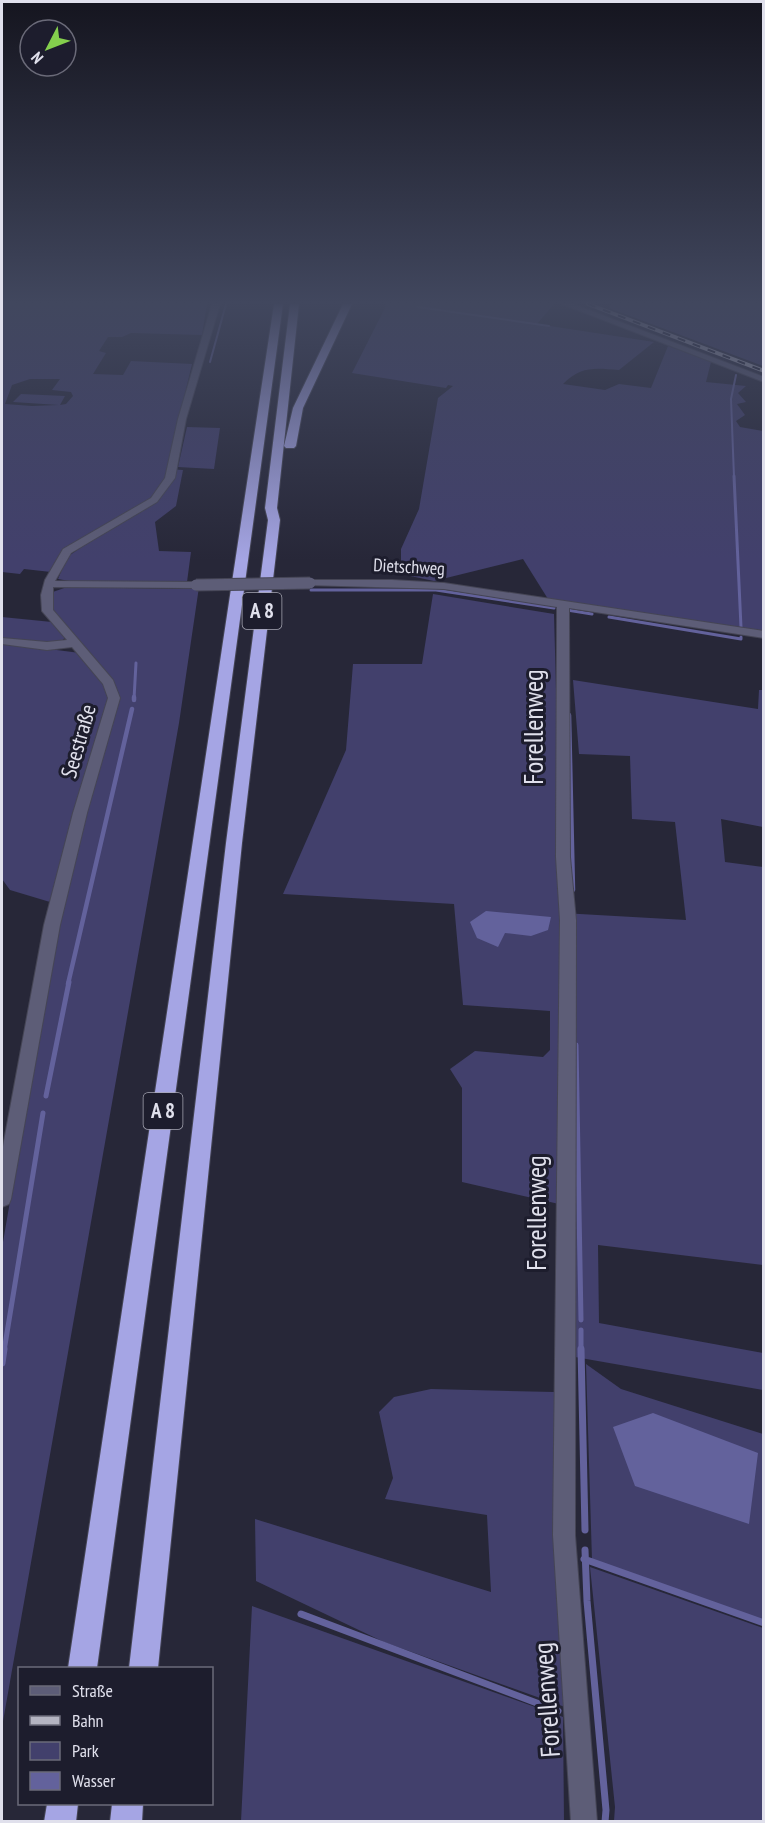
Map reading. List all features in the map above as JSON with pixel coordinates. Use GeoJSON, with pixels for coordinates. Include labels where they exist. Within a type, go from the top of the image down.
{"type":"FeatureCollection","features":[{"type":"Feature","properties":{"kind":"highway","name":"A 8"},"geometry":{"type":"LineString","coordinates":[[82,1667],[267,389]]}},
{"type":"Feature","properties":{"kind":"highway","name":"A 8"},"geometry":{"type":"LineString","coordinates":[[143,1667],[234,843],[274,520],[271,508],[285,389]]}},
{"type":"Feature","properties":{"kind":"highway"},"geometry":{"type":"LineString","coordinates":[[274,520],[281,508],[292,429],[298,408],[307,389]]}},
{"type":"Feature","properties":{"kind":"highway"},"geometry":{"type":"LineString","coordinates":[[60,1821],[63,1805]]}},
{"type":"Feature","properties":{"kind":"highway"},"geometry":{"type":"LineString","coordinates":[[126,1821],[128,1805]]}},
{"type":"Feature","properties":{"kind":"street","name":"Seestraße"},"geometry":{"type":"LineString","coordinates":[[2,1199],[52,925],[80,813],[114,698],[109,683],[73,643],[48,611],[44,600],[59,561],[67,551],[154,500],[170,478],[191,389]]}},
{"type":"Feature","properties":{"kind":"street","name":"Dietschweg"},"geometry":{"type":"LineString","coordinates":[[49,584],[392,583],[444,586],[764,635]]}},
{"type":"Feature","properties":{"kind":"street","name":"Forellenweg"},"geometry":{"type":"LineString","coordinates":[[563,604],[563,857],[568,920],[564,1535],[584,1821]]}},
{"type":"Feature","properties":{"kind":"street"},"geometry":{"type":"LineString","coordinates":[[2,641],[47,646],[73,643]]}},
{"type":"Feature","properties":{"kind":"green space"},"geometry":{"type":"Polygon","coordinates":[[[2,389],[10,389],[5,404],[32,406],[59,405],[13,402],[21,394],[65,396],[60,405],[66,404],[73,396],[71,392],[53,389],[186,389],[167,469],[183,470],[176,506],[155,522],[159,551],[191,552],[187,582],[58,579],[67,557],[114,525],[68,550],[51,572],[24,569],[20,574],[2,572],[2,389]]]}},
{"type":"Feature","properties":{"kind":"green space"},"geometry":{"type":"Polygon","coordinates":[[[449,389],[742,389],[738,393],[746,402],[737,404],[745,415],[736,421],[740,427],[763,431],[763,632],[548,599],[523,559],[434,581],[401,574],[401,549],[419,509],[438,398],[449,389]]]}},
{"type":"Feature","properties":{"kind":"green space"},"geometry":{"type":"Polygon","coordinates":[[[187,427],[220,428],[214,469],[178,467],[187,427]]]}},
{"type":"Feature","properties":{"kind":"green space"},"geometry":{"type":"Polygon","coordinates":[[[67,587],[178,589],[199,587],[179,723],[2,1727],[2,1248],[55,938],[84,816],[119,696],[72,637],[47,601],[50,593],[67,587]]]}},
{"type":"Feature","properties":{"kind":"green space"},"geometry":{"type":"Polygon","coordinates":[[[433,594],[554,614],[562,913],[686,920],[675,822],[632,819],[630,756],[579,754],[573,680],[758,709],[759,690],[763,690],[763,827],[721,819],[725,862],[763,867],[763,1265],[598,1245],[599,1323],[763,1353],[763,1390],[575,1357],[559,1204],[462,1182],[462,1088],[450,1069],[475,1051],[543,1057],[550,1050],[550,1011],[463,1005],[454,904],[283,894],[346,750],[353,664],[422,664],[433,594]]]}},
{"type":"Feature","properties":{"kind":"green space"},"geometry":{"type":"Polygon","coordinates":[[[2,617],[52,622],[66,637],[59,643],[2,639],[2,617]]]}},
{"type":"Feature","properties":{"kind":"green space"},"geometry":{"type":"Polygon","coordinates":[[[2,643],[80,653],[101,675],[111,698],[50,902],[10,890],[2,879],[2,643]]]}},
{"type":"Feature","properties":{"kind":"green space"},"geometry":{"type":"Polygon","coordinates":[[[586,1364],[621,1389],[763,1434],[763,1620],[592,1560],[586,1364]]]}},
{"type":"Feature","properties":{"kind":"green space"},"geometry":{"type":"Polygon","coordinates":[[[431,1389],[554,1392],[565,1707],[384,1642],[256,1581],[255,1519],[491,1592],[487,1515],[385,1499],[393,1478],[379,1412],[394,1397],[431,1389]]]}},
{"type":"Feature","properties":{"kind":"green space"},"geometry":{"type":"Polygon","coordinates":[[[590,1567],[763,1628],[763,1821],[614,1821],[615,1807],[590,1567]]]}},
{"type":"Feature","properties":{"kind":"green space"},"geometry":{"type":"Polygon","coordinates":[[[252,1606],[563,1717],[564,1821],[241,1821],[252,1606]]]}},
{"type":"Feature","properties":{"kind":"water"},"geometry":{"type":"Polygon","coordinates":[[[486,911],[551,917],[548,930],[531,936],[505,933],[498,947],[477,938],[470,922],[486,911]]]}},
{"type":"Feature","properties":{"kind":"water"},"geometry":{"type":"Polygon","coordinates":[[[653,1413],[758,1453],[749,1524],[635,1486],[613,1427],[653,1413]]]}},
{"type":"Feature","properties":{"kind":"waterway"},"geometry":{"type":"LineString","coordinates":[[733,389],[731,399],[734,477]]}},
{"type":"Feature","properties":{"kind":"waterway"},"geometry":{"type":"LineString","coordinates":[[734,476],[741,627]]}},
{"type":"Feature","properties":{"kind":"waterway"},"geometry":{"type":"LineString","coordinates":[[311,590],[436,590],[554,608]]}},
{"type":"Feature","properties":{"kind":"waterway"},"geometry":{"type":"LineString","coordinates":[[567,610],[592,614]]}},
{"type":"Feature","properties":{"kind":"waterway"},"geometry":{"type":"LineString","coordinates":[[609,617],[741,639],[741,637]]}},
{"type":"Feature","properties":{"kind":"waterway"},"geometry":{"type":"LineString","coordinates":[[134,699],[136,663]]}},
{"type":"Feature","properties":{"kind":"waterway"},"geometry":{"type":"LineString","coordinates":[[68,984],[132,709]]}},
{"type":"Feature","properties":{"kind":"waterway"},"geometry":{"type":"LineString","coordinates":[[569,715],[573,890]]}},
{"type":"Feature","properties":{"kind":"waterway"},"geometry":{"type":"LineString","coordinates":[[46,1096],[69,982]]}},
{"type":"Feature","properties":{"kind":"waterway"},"geometry":{"type":"LineString","coordinates":[[576,1045],[581,1320]]}},
{"type":"Feature","properties":{"kind":"waterway"},"geometry":{"type":"LineString","coordinates":[[4,1351],[43,1113]]}},
{"type":"Feature","properties":{"kind":"waterway"},"geometry":{"type":"LineString","coordinates":[[581,1330],[581,1349]]}},
{"type":"Feature","properties":{"kind":"waterway"},"geometry":{"type":"LineString","coordinates":[[2,1363],[4,1349]]}},
{"type":"Feature","properties":{"kind":"waterway"},"geometry":{"type":"LineString","coordinates":[[581,1349],[585,1530]]}},
{"type":"Feature","properties":{"kind":"waterway"},"geometry":{"type":"LineString","coordinates":[[585,1550],[585,1559]]}},
{"type":"Feature","properties":{"kind":"waterway"},"geometry":{"type":"LineString","coordinates":[[585,1559],[764,1623]]}},
{"type":"Feature","properties":{"kind":"waterway"},"geometry":{"type":"LineString","coordinates":[[585,1559],[606,1810],[605,1822]]}},
{"type":"Feature","properties":{"kind":"waterway"},"geometry":{"type":"LineString","coordinates":[[301,1614],[558,1711]]}}]}
